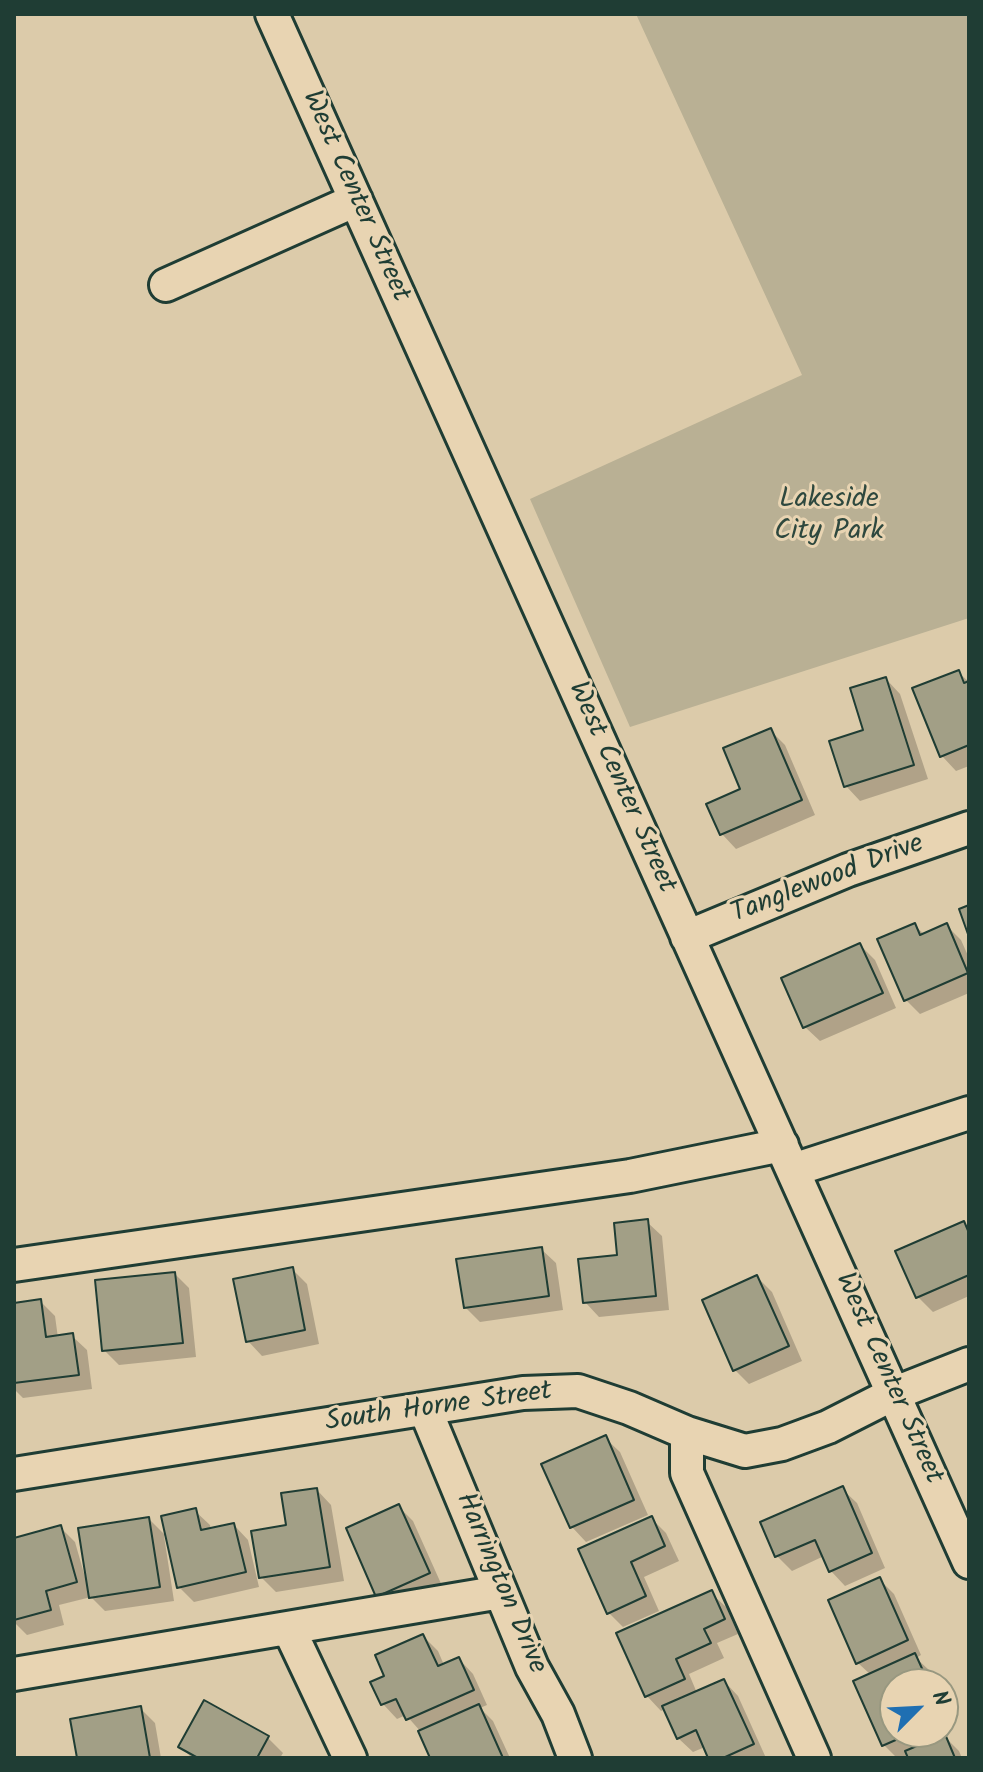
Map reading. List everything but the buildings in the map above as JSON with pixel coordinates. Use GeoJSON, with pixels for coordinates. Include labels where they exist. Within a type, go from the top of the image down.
{"type":"FeatureCollection","features":[{"type":"Feature","properties":{"kind":"street","name":"West Center Street"},"geometry":{"type":"LineString","coordinates":[[272,14],[969,1562]]}},
{"type":"Feature","properties":{"kind":"street"},"geometry":{"type":"LineString","coordinates":[[166,285],[356,200]]}},
{"type":"Feature","properties":{"kind":"street","name":"Tanglewood Drive"},"geometry":{"type":"LineString","coordinates":[[687,937],[848,870],[969,828]]}},
{"type":"Feature","properties":{"kind":"street"},"geometry":{"type":"LineString","coordinates":[[14,1265],[630,1176],[788,1157],[969,1113]]}},
{"type":"Feature","properties":{"kind":"street","name":"South Horne Street"},"geometry":{"type":"LineString","coordinates":[[14,1474],[523,1393],[578,1391],[629,1408],[687,1433],[745,1451],[782,1444],[828,1427],[893,1394],[969,1364]]}},
{"type":"Feature","properties":{"kind":"street","name":"Harrington Drive"},"geometry":{"type":"LineString","coordinates":[[425,1409],[532,1667],[558,1714],[575,1758]]}},
{"type":"Feature","properties":{"kind":"street"},"geometry":{"type":"LineString","coordinates":[[687,1433],[687,1473],[814,1758]]}},
{"type":"Feature","properties":{"kind":"street"},"geometry":{"type":"LineString","coordinates":[[14,1674],[501,1592]]}},
{"type":"Feature","properties":{"kind":"street"},"geometry":{"type":"LineString","coordinates":[[289,1629],[350,1758]]}},
{"type":"Feature","properties":{"kind":"green space","name":"Lakeside City Park"},"geometry":{"type":"Polygon","coordinates":[[[636,14],[969,14],[969,618],[630,727],[530,499],[802,375],[636,14]]]}}]}
